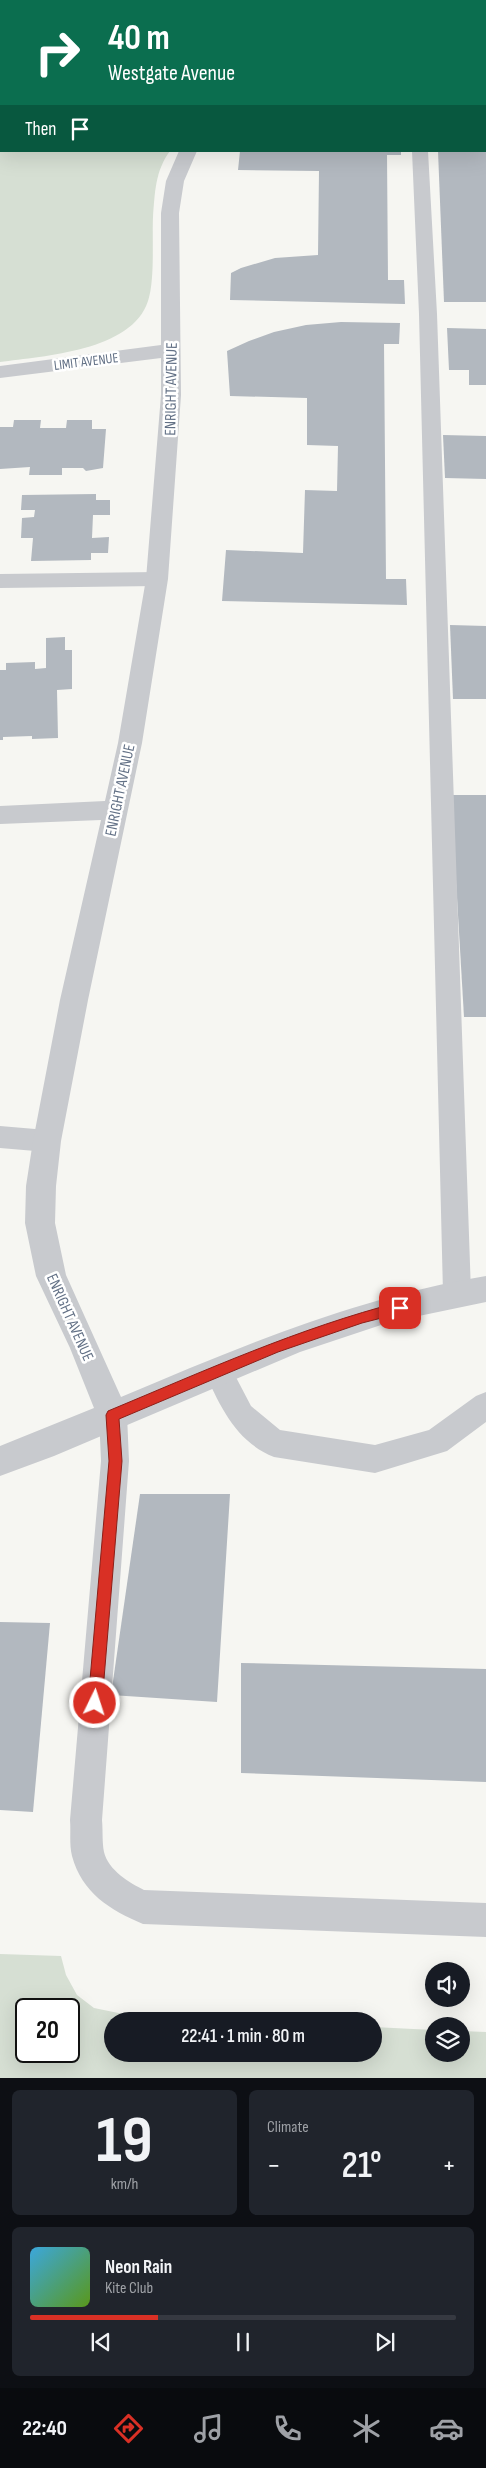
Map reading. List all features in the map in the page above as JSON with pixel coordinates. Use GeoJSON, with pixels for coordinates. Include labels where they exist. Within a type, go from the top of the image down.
{"type":"FeatureCollection","features":[{"type":"Feature","properties":{"kind":"street","name":"ENRIGHT AVENUE"},"geometry":{"type":"LineString","coordinates":[[113,1415],[84,1345],[51,1276],[40,1223],[42,1186],[47,1141],[74,1000],[130,742],[157,579],[169,444],[172,350],[170,213],[172,187],[179,166],[187,152]]}},
{"type":"Feature","properties":{"kind":"street","name":"LIMIT AVENUE"},"geometry":{"type":"LineString","coordinates":[[0,372],[172,350]]}},
{"type":"Feature","properties":{"kind":"street"},"geometry":{"type":"LineString","coordinates":[[0,815],[116,810]]}},
{"type":"Feature","properties":{"kind":"street"},"geometry":{"type":"LineString","coordinates":[[0,1461],[276,1347],[362,1318],[457,1293],[486,1290]]}},
{"type":"Feature","properties":{"kind":"lane"},"geometry":{"type":"LineString","coordinates":[[420,152],[428,324],[457,1293]]}},
{"type":"Feature","properties":{"kind":"lane"},"geometry":{"type":"LineString","coordinates":[[0,581],[157,579]]}},
{"type":"Feature","properties":{"kind":"lane"},"geometry":{"type":"LineString","coordinates":[[0,1138],[47,1141]]}},
{"type":"Feature","properties":{"kind":"lane"},"geometry":{"type":"LineString","coordinates":[[218,1371],[241,1415],[256,1430],[274,1443],[375,1459],[438,1442],[486,1405]]}},
{"type":"Feature","properties":{"kind":"lane"},"geometry":{"type":"LineString","coordinates":[[113,1415],[115,1461],[86,1820],[88,1855],[100,1878],[121,1897],[143,1907],[486,1920]]}},
{"type":"Feature","properties":{"kind":"shaded area"},"geometry":{"type":"Polygon","coordinates":[[[0,152],[169,152],[161,166],[155,191],[150,292],[148,301],[139,318],[124,331],[106,341],[84,348],[0,362],[0,152]]]}},
{"type":"Feature","properties":{"kind":"shaded area"},"geometry":{"type":"Polygon","coordinates":[[[0,1954],[61,1956],[66,1975],[77,1995],[94,2008],[114,2012],[104,2012],[104,2062],[382,2062],[382,2027],[425,2030],[425,2062],[470,2062],[470,2031],[486,2032],[486,2078],[0,2078],[0,1954]]]}},
{"type":"Feature","properties":{"kind":"building"},"geometry":{"type":"Polygon","coordinates":[[[240,152],[401,152],[401,155],[387,155],[388,280],[404,280],[405,304],[230,300],[231,273],[241,268],[275,258],[318,255],[319,171],[238,170],[240,152]]]}},
{"type":"Feature","properties":{"kind":"building"},"geometry":{"type":"Polygon","coordinates":[[[438,152],[486,152],[486,302],[444,302],[438,152]]]}},
{"type":"Feature","properties":{"kind":"building"},"geometry":{"type":"Polygon","coordinates":[[[341,322],[400,323],[399,344],[384,344],[386,579],[406,579],[407,605],[222,601],[226,550],[303,553],[305,490],[337,491],[338,446],[307,445],[307,398],[230,396],[227,351],[274,332],[306,325],[341,322]]]}},
{"type":"Feature","properties":{"kind":"building"},"geometry":{"type":"Polygon","coordinates":[[[447,328],[486,329],[486,385],[469,385],[469,370],[449,370],[447,328]]]}},
{"type":"Feature","properties":{"kind":"building"},"geometry":{"type":"Polygon","coordinates":[[[14,420],[41,420],[40,428],[66,428],[67,420],[92,420],[92,429],[106,429],[103,468],[86,471],[83,468],[62,468],[62,475],[29,475],[30,467],[0,469],[0,427],[13,427],[14,420]]]}},
{"type":"Feature","properties":{"kind":"building"},"geometry":{"type":"Polygon","coordinates":[[[443,435],[486,436],[486,479],[445,478],[443,435]]]}},
{"type":"Feature","properties":{"kind":"building"},"geometry":{"type":"Polygon","coordinates":[[[96,494],[96,500],[110,500],[110,515],[93,515],[92,538],[109,537],[108,553],[91,553],[91,560],[31,561],[33,538],[21,538],[22,518],[34,517],[35,510],[21,510],[22,495],[96,494]]]}},
{"type":"Feature","properties":{"kind":"building"},"geometry":{"type":"Polygon","coordinates":[[[450,625],[486,626],[486,699],[453,699],[450,625]]]}},
{"type":"Feature","properties":{"kind":"building"},"geometry":{"type":"Polygon","coordinates":[[[65,637],[65,650],[72,650],[72,689],[57,690],[58,738],[32,739],[32,736],[3,737],[3,740],[0,740],[0,670],[6,670],[6,663],[35,662],[35,669],[46,668],[46,638],[65,637]]]}},
{"type":"Feature","properties":{"kind":"building"},"geometry":{"type":"Polygon","coordinates":[[[451,795],[486,795],[486,1017],[464,1017],[451,795]]]}},
{"type":"Feature","properties":{"kind":"building"},"geometry":{"type":"Polygon","coordinates":[[[140,1494],[230,1494],[217,1702],[111,1695],[140,1494]]]}},
{"type":"Feature","properties":{"kind":"building"},"geometry":{"type":"Polygon","coordinates":[[[0,1622],[50,1623],[33,1812],[0,1810],[0,1622]]]}},
{"type":"Feature","properties":{"kind":"building"},"geometry":{"type":"Polygon","coordinates":[[[241,1663],[486,1669],[486,1782],[241,1773],[241,1663]]]}},
{"type":"Feature","properties":{"kind":"route"},"geometry":{"type":"LineString","coordinates":[[95,1703],[115,1461],[113,1415],[276,1347],[362,1318],[400,1308]]}}]}
